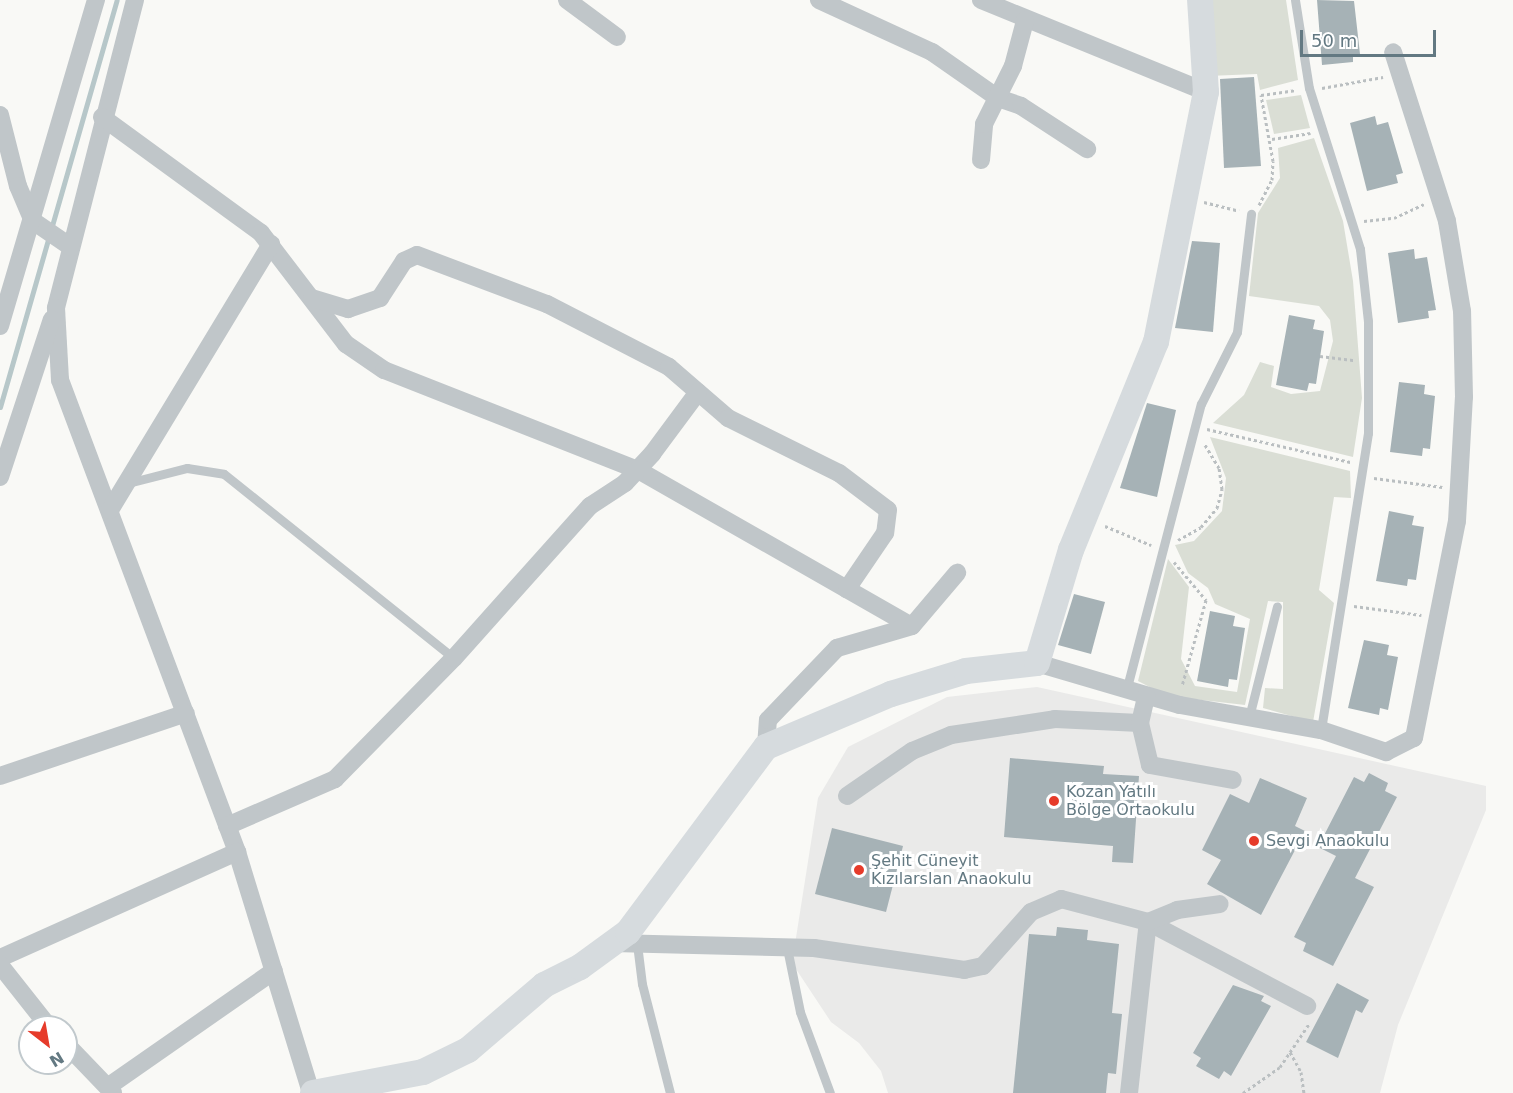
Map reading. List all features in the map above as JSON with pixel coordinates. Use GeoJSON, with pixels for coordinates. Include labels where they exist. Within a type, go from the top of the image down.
{"type":"FeatureCollection","features":[{"type":"Feature","properties":{"kind":"street"},"geometry":{"type":"LineString","coordinates":[[1,322],[33,221],[96,0]]}},
{"type":"Feature","properties":{"kind":"street"},"geometry":{"type":"LineString","coordinates":[[0,477],[56,308],[102,117],[135,0]]}},
{"type":"Feature","properties":{"kind":"street"},"geometry":{"type":"LineString","coordinates":[[567,0],[617,37]]}},
{"type":"Feature","properties":{"kind":"street"},"geometry":{"type":"LineString","coordinates":[[819,0],[932,52],[998,98],[1021,106],[1087,149]]}},
{"type":"Feature","properties":{"kind":"street"},"geometry":{"type":"LineString","coordinates":[[981,0],[1025,21],[1206,92]]}},
{"type":"Feature","properties":{"kind":"street"},"geometry":{"type":"LineString","coordinates":[[1037,663],[1071,550],[1156,342],[1206,92],[1200,0]]}},
{"type":"Feature","properties":{"kind":"street"},"geometry":{"type":"LineString","coordinates":[[981,160],[984,124],[998,98],[1025,21]]}},
{"type":"Feature","properties":{"kind":"street"},"geometry":{"type":"LineString","coordinates":[[625,943],[628,932],[766,747],[813,722],[966,670],[1037,663],[1171,703],[1321,730],[1386,752],[1414,738],[1438,616],[1459,489],[1462,311],[1439,197],[1393,52]]}},
{"type":"Feature","properties":{"kind":"street"},"geometry":{"type":"LineString","coordinates":[[0,115],[18,186],[33,221],[71,247]]}},
{"type":"Feature","properties":{"kind":"street"},"geometry":{"type":"LineString","coordinates":[[102,117],[271,244],[346,344],[384,370],[638,470],[912,626]]}},
{"type":"Feature","properties":{"kind":"street"},"geometry":{"type":"LineString","coordinates":[[110,510],[271,244]]}},
{"type":"Feature","properties":{"kind":"street"},"geometry":{"type":"LineString","coordinates":[[312,298],[348,309],[380,298],[404,261],[417,255],[547,304],[669,367],[728,418],[839,472],[888,510],[885,533],[847,589]]}},
{"type":"Feature","properties":{"kind":"street"},"geometry":{"type":"LineString","coordinates":[[56,308],[60,380],[237,852],[312,1093],[423,1072],[468,1050],[544,985],[625,943],[787,948],[964,970],[983,966],[1031,912],[1062,899],[1148,922],[1307,1006]]}},
{"type":"Feature","properties":{"kind":"street"},"geometry":{"type":"LineString","coordinates":[[227,826],[335,778],[454,658],[590,506],[638,470],[698,392]]}},
{"type":"Feature","properties":{"kind":"street"},"geometry":{"type":"LineString","coordinates":[[766,747],[768,720],[837,648],[912,626],[957,573]]}},
{"type":"Feature","properties":{"kind":"street"},"geometry":{"type":"LineString","coordinates":[[1146,696],[1140,723],[1150,765],[1233,780]]}},
{"type":"Feature","properties":{"kind":"street"},"geometry":{"type":"LineString","coordinates":[[0,776],[186,713]]}},
{"type":"Feature","properties":{"kind":"street"},"geometry":{"type":"LineString","coordinates":[[847,796],[912,751],[951,735],[1055,719],[1140,723]]}},
{"type":"Feature","properties":{"kind":"street"},"geometry":{"type":"LineString","coordinates":[[0,958],[237,852]]}},
{"type":"Feature","properties":{"kind":"street"},"geometry":{"type":"LineString","coordinates":[[1148,922],[1177,910],[1220,904]]}},
{"type":"Feature","properties":{"kind":"street"},"geometry":{"type":"LineString","coordinates":[[1129,1093],[1148,922]]}},
{"type":"Feature","properties":{"kind":"street"},"geometry":{"type":"LineString","coordinates":[[0,965],[40,1015]]}},
{"type":"Feature","properties":{"kind":"street"},"geometry":{"type":"LineString","coordinates":[[78,1056],[111,1089],[274,971]]}},
{"type":"Feature","properties":{"kind":"lane"},"geometry":{"type":"LineString","coordinates":[[1295,0],[1309,88],[1360,249],[1369,362],[1363,466],[1321,730]]}},
{"type":"Feature","properties":{"kind":"lane"},"geometry":{"type":"LineString","coordinates":[[1126,691],[1195,426],[1237,332],[1251,214]]}},
{"type":"Feature","properties":{"kind":"lane"},"geometry":{"type":"LineString","coordinates":[[125,484],[187,468],[224,474],[454,658]]}},
{"type":"Feature","properties":{"kind":"lane"},"geometry":{"type":"LineString","coordinates":[[1249,717],[1277,606]]}},
{"type":"Feature","properties":{"kind":"lane"},"geometry":{"type":"LineString","coordinates":[[625,943],[642,984],[670,1093]]}},
{"type":"Feature","properties":{"kind":"lane"},"geometry":{"type":"LineString","coordinates":[[787,948],[800,1012],[830,1093]]}},
{"type":"Feature","properties":{"kind":"path"},"geometry":{"type":"LineString","coordinates":[[1184,197],[1251,214],[1272,180],[1272,139],[1261,95],[1309,88],[1344,88],[1399,72]]}},
{"type":"Feature","properties":{"kind":"path"},"geometry":{"type":"LineString","coordinates":[[1272,139],[1323,132]]}},
{"type":"Feature","properties":{"kind":"path"},"geometry":{"type":"LineString","coordinates":[[1352,222],[1394,218],[1439,197]]}},
{"type":"Feature","properties":{"kind":"path"},"geometry":{"type":"LineString","coordinates":[[1320,356],[1369,362]]}},
{"type":"Feature","properties":{"kind":"path"},"geometry":{"type":"LineString","coordinates":[[1195,426],[1363,466]]}},
{"type":"Feature","properties":{"kind":"path"},"geometry":{"type":"LineString","coordinates":[[1361,476],[1459,489]]}},
{"type":"Feature","properties":{"kind":"path"},"geometry":{"type":"LineString","coordinates":[[1165,543],[1178,570],[1206,600],[1187,679],[1171,703]]}},
{"type":"Feature","properties":{"kind":"path"},"geometry":{"type":"LineString","coordinates":[[1341,603],[1438,616]]}},
{"type":"Feature","properties":{"kind":"path"},"geometry":{"type":"LineString","coordinates":[[1243,1093],[1280,1067],[1311,1020],[1307,1006]]}},
{"type":"Feature","properties":{"kind":"path"},"geometry":{"type":"LineString","coordinates":[[1290,1053],[1301,1072],[1304,1093]]}},
{"type":"Feature","properties":{"kind":"shaded area"},"geometry":{"type":"Polygon","coordinates":[[[1196,0],[1286,0],[1298,80],[1260,90],[1257,74],[1208,76],[1196,0]]]}},
{"type":"Feature","properties":{"kind":"shaded area"},"geometry":{"type":"Polygon","coordinates":[[[1301,95],[1310,128],[1274,134],[1266,100],[1301,95]]]}},
{"type":"Feature","properties":{"kind":"shaded area"},"geometry":{"type":"Polygon","coordinates":[[[1314,138],[1343,221],[1353,281],[1362,398],[1353,457],[1213,423],[1244,395],[1260,362],[1274,366],[1271,387],[1291,394],[1320,391],[1333,341],[1330,320],[1319,306],[1249,296],[1258,213],[1280,178],[1278,148],[1314,138]]]}},
{"type":"Feature","properties":{"kind":"shaded area"},"geometry":{"type":"Polygon","coordinates":[[[1210,437],[1350,471],[1351,498],[1334,497],[1319,590],[1334,603],[1313,722],[1263,708],[1265,688],[1283,689],[1283,602],[1268,601],[1245,705],[1167,696],[1138,681],[1168,559],[1189,587],[1181,659],[1195,686],[1237,692],[1250,619],[1215,604],[1208,588],[1188,573],[1175,545],[1194,541],[1222,511],[1226,478],[1210,437]]]}},
{"type":"Feature","properties":{"kind":"shaded area"},"geometry":{"type":"Polygon","coordinates":[[[1037,687],[1486,786],[1486,810],[1398,1025],[1380,1093],[888,1093],[881,1071],[859,1043],[831,1022],[792,963],[818,798],[848,747],[947,697],[1037,687]]]}},
{"type":"Feature","properties":{"kind":"building"},"geometry":{"type":"Polygon","coordinates":[[[1317,0],[1354,1],[1360,54],[1353,55],[1353,62],[1322,65],[1317,0]]]}},
{"type":"Feature","properties":{"kind":"building"},"geometry":{"type":"Polygon","coordinates":[[[1254,77],[1261,166],[1224,168],[1220,79],[1254,77]]]}},
{"type":"Feature","properties":{"kind":"building"},"geometry":{"type":"Polygon","coordinates":[[[1375,116],[1377,125],[1388,122],[1403,173],[1396,175],[1398,183],[1367,191],[1350,123],[1375,116]]]}},
{"type":"Feature","properties":{"kind":"building"},"geometry":{"type":"Polygon","coordinates":[[[1192,241],[1220,243],[1213,332],[1175,328],[1192,241]]]}},
{"type":"Feature","properties":{"kind":"building"},"geometry":{"type":"Polygon","coordinates":[[[1414,249],[1415,259],[1427,257],[1436,310],[1428,311],[1429,318],[1398,323],[1388,253],[1414,249]]]}},
{"type":"Feature","properties":{"kind":"building"},"geometry":{"type":"Polygon","coordinates":[[[1289,315],[1315,320],[1313,329],[1324,331],[1316,384],[1309,383],[1307,391],[1276,385],[1289,315]]]}},
{"type":"Feature","properties":{"kind":"building"},"geometry":{"type":"Polygon","coordinates":[[[1399,382],[1425,385],[1424,394],[1435,396],[1430,449],[1423,448],[1422,456],[1390,452],[1399,382]]]}},
{"type":"Feature","properties":{"kind":"building"},"geometry":{"type":"Polygon","coordinates":[[[1147,403],[1176,410],[1157,497],[1120,488],[1147,403]]]}},
{"type":"Feature","properties":{"kind":"building"},"geometry":{"type":"Polygon","coordinates":[[[1389,511],[1414,516],[1412,525],[1424,527],[1416,580],[1408,579],[1407,586],[1376,581],[1389,511]]]}},
{"type":"Feature","properties":{"kind":"building"},"geometry":{"type":"Polygon","coordinates":[[[1074,594],[1105,602],[1091,654],[1058,645],[1074,594]]]}},
{"type":"Feature","properties":{"kind":"building"},"geometry":{"type":"Polygon","coordinates":[[[1210,611],[1235,616],[1233,626],[1245,628],[1237,680],[1229,679],[1228,687],[1197,681],[1210,611]]]}},
{"type":"Feature","properties":{"kind":"building"},"geometry":{"type":"Polygon","coordinates":[[[1364,640],[1389,645],[1387,655],[1398,657],[1388,710],[1380,708],[1379,715],[1348,708],[1364,640]]]}},
{"type":"Feature","properties":{"kind":"building","name":"Kozan Yatılı Bölge Ortaokulu"},"geometry":{"type":"Polygon","coordinates":[[[1010,758],[1104,766],[1103,774],[1139,776],[1133,863],[1112,862],[1113,846],[1004,837],[1010,758]]]}},
{"type":"Feature","properties":{"kind":"building"},"geometry":{"type":"Polygon","coordinates":[[[1369,773],[1388,783],[1385,791],[1397,797],[1355,878],[1374,887],[1333,966],[1303,951],[1306,943],[1294,937],[1336,856],[1318,847],[1354,777],[1364,782],[1369,773]]]}},
{"type":"Feature","properties":{"kind":"building","name":"Sevgi Anaokulu"},"geometry":{"type":"Polygon","coordinates":[[[1260,778],[1307,798],[1295,826],[1305,831],[1261,915],[1207,884],[1221,860],[1202,850],[1230,794],[1249,803],[1260,778]]]}},
{"type":"Feature","properties":{"kind":"building","name":"Şehit Cüneyit Kızılarslan Anaokulu"},"geometry":{"type":"Polygon","coordinates":[[[832,828],[903,846],[886,912],[815,894],[832,828]]]}},
{"type":"Feature","properties":{"kind":"building"},"geometry":{"type":"Polygon","coordinates":[[[1057,927],[1088,930],[1087,940],[1119,944],[1112,1013],[1122,1014],[1116,1074],[1108,1073],[1106,1093],[1013,1093],[1029,934],[1056,936],[1057,927]]]}},
{"type":"Feature","properties":{"kind":"building"},"geometry":{"type":"Polygon","coordinates":[[[1337,983],[1369,1000],[1362,1013],[1356,1010],[1338,1058],[1306,1042],[1337,983]]]}},
{"type":"Feature","properties":{"kind":"building"},"geometry":{"type":"Polygon","coordinates":[[[1233,985],[1264,996],[1261,1001],[1271,1006],[1231,1076],[1224,1071],[1219,1079],[1196,1066],[1201,1058],[1193,1053],[1233,985]]]}},
{"type":"Feature","properties":{"kind":"waterway"},"geometry":{"type":"LineString","coordinates":[[0,407],[117,0]]}},
{"type":"Feature","properties":{"kind":"place","name":"Kozan Yatılı Bölge Ortaokulu"},"geometry":{"type":"Point","coordinates":[1054,801]}},
{"type":"Feature","properties":{"kind":"place","name":"Sevgi Anaokulu"},"geometry":{"type":"Point","coordinates":[1254,841]}},
{"type":"Feature","properties":{"kind":"place","name":"Şehit Cüneyit Kızılarslan Anaokulu"},"geometry":{"type":"Point","coordinates":[859,870]}}]}
